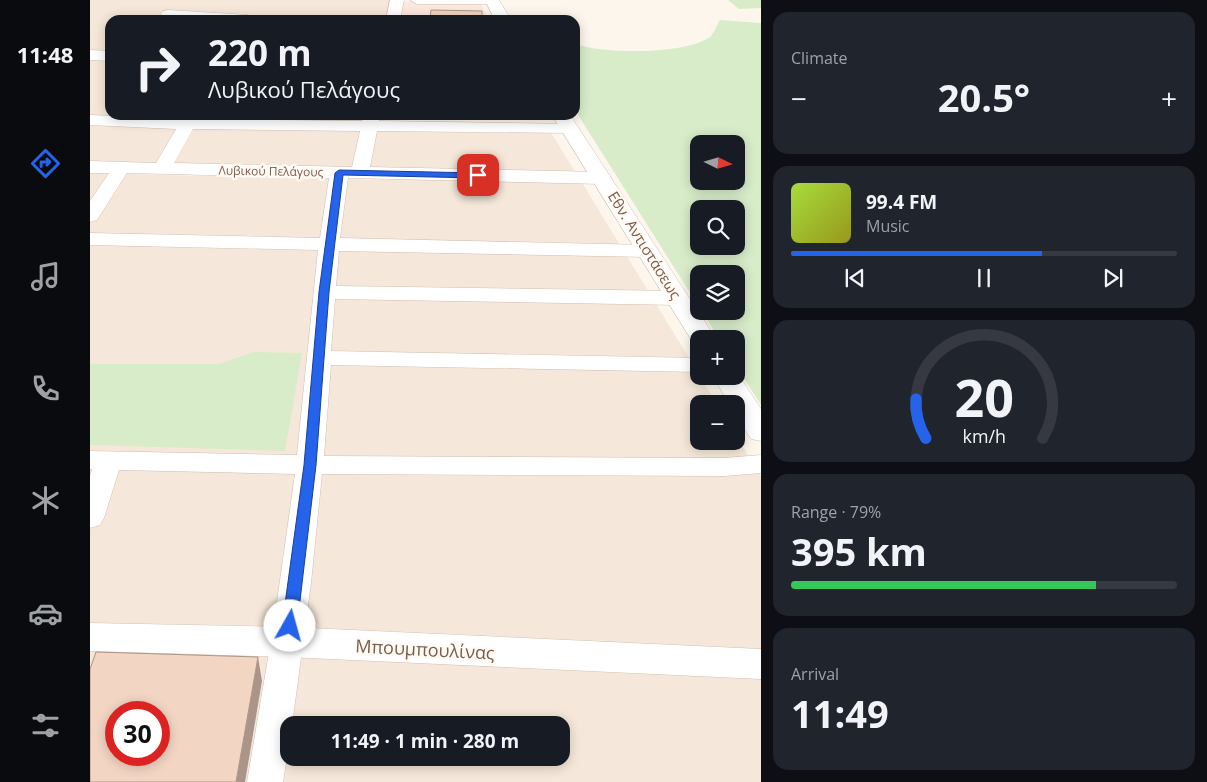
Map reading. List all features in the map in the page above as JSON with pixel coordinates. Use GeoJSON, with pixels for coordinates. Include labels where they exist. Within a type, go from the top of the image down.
{"type":"FeatureCollection","features":[{"type":"Feature","properties":{"kind":"street"},"geometry":{"type":"LineString","coordinates":[[394,15],[397,0]]}},
{"type":"Feature","properties":{"kind":"street"},"geometry":{"type":"LineString","coordinates":[[417,0],[492,0],[501,15]]}},
{"type":"Feature","properties":{"kind":"street"},"geometry":{"type":"LineString","coordinates":[[250,15],[255,6]]}},
{"type":"Feature","properties":{"kind":"street"},"geometry":{"type":"LineString","coordinates":[[168,14],[181,15]]}},
{"type":"Feature","properties":{"kind":"street"},"geometry":{"type":"LineString","coordinates":[[90,55],[105,56]]}},
{"type":"Feature","properties":{"kind":"street"},"geometry":{"type":"LineString","coordinates":[[90,120],[105,120]]}},
{"type":"Feature","properties":{"kind":"street"},"geometry":{"type":"LineString","coordinates":[[162,169],[188,120]]}},
{"type":"Feature","properties":{"kind":"street"},"geometry":{"type":"LineString","coordinates":[[280,120],[566,122]]}},
{"type":"Feature","properties":{"kind":"street"},"geometry":{"type":"LineString","coordinates":[[266,782],[287,642],[310,465],[329,243],[350,173],[371,121]]}},
{"type":"Feature","properties":{"kind":"street","name":"Εθν. Αντιστάσεως"},"geometry":{"type":"LineString","coordinates":[[566,122],[698,330]]}},
{"type":"Feature","properties":{"kind":"street","name":"Λυβικού Πελάγους"},"geometry":{"type":"LineString","coordinates":[[90,167],[602,178]]}},
{"type":"Feature","properties":{"kind":"street"},"geometry":{"type":"LineString","coordinates":[[90,216],[121,168]]}},
{"type":"Feature","properties":{"kind":"street"},"geometry":{"type":"LineString","coordinates":[[90,239],[647,251]]}},
{"type":"Feature","properties":{"kind":"street"},"geometry":{"type":"LineString","coordinates":[[324,292],[678,298]]}},
{"type":"Feature","properties":{"kind":"street"},"geometry":{"type":"LineString","coordinates":[[319,358],[690,365]]}},
{"type":"Feature","properties":{"kind":"street"},"geometry":{"type":"LineString","coordinates":[[732,385],[761,432]]}},
{"type":"Feature","properties":{"kind":"street"},"geometry":{"type":"LineString","coordinates":[[90,518],[100,460],[310,465],[724,467],[761,464]]}},
{"type":"Feature","properties":{"kind":"street","name":"Μπουμπουλίνας"},"geometry":{"type":"LineString","coordinates":[[90,637],[287,642],[761,664]]}},
{"type":"Feature","properties":{"kind":"shaded area"},"geometry":{"type":"Polygon","coordinates":[[[90,0],[391,0],[387,15],[105,15],[105,120],[361,120],[359,129],[550,131],[576,173],[90,162],[90,0]]]}},
{"type":"Feature","properties":{"kind":"shaded area"},"geometry":{"type":"Polygon","coordinates":[[[403,1],[480,3],[486,15],[400,15],[403,1]]]}},
{"type":"Feature","properties":{"kind":"shaded area"},"geometry":{"type":"Polygon","coordinates":[[[90,173],[323,179],[581,181],[690,360],[690,385],[705,385],[712,395],[690,395],[690,450],[745,450],[761,476],[761,782],[90,782],[90,173]]]}},
{"type":"Feature","properties":{"kind":"green space"},"geometry":{"type":"Polygon","coordinates":[[[728,0],[761,0],[761,8],[739,9],[728,0]]]}},
{"type":"Feature","properties":{"kind":"green space"},"geometry":{"type":"Polygon","coordinates":[[[720,20],[761,23],[761,405],[745,380],[745,330],[714,330],[707,320],[745,320],[745,265],[690,265],[690,293],[580,118],[580,45],[605,50],[664,50],[698,43],[710,37],[720,20]]]}},
{"type":"Feature","properties":{"kind":"green space"},"geometry":{"type":"Polygon","coordinates":[[[253,352],[302,353],[285,451],[90,445],[90,364],[220,364],[253,352]]]}},
{"type":"Feature","properties":{"kind":"building"},"geometry":{"type":"Polygon","coordinates":[[[431,10],[482,11],[482,15],[430,15],[431,10]]]}},
{"type":"Feature","properties":{"kind":"building"},"geometry":{"type":"Polygon","coordinates":[[[96,652],[258,657],[236,782],[90,782],[90,669],[96,652]]]}},
{"type":"Feature","properties":{"kind":"route"},"geometry":{"type":"LineString","coordinates":[[290,626],[310,465],[324,292],[339,173],[478,175]]}}]}
